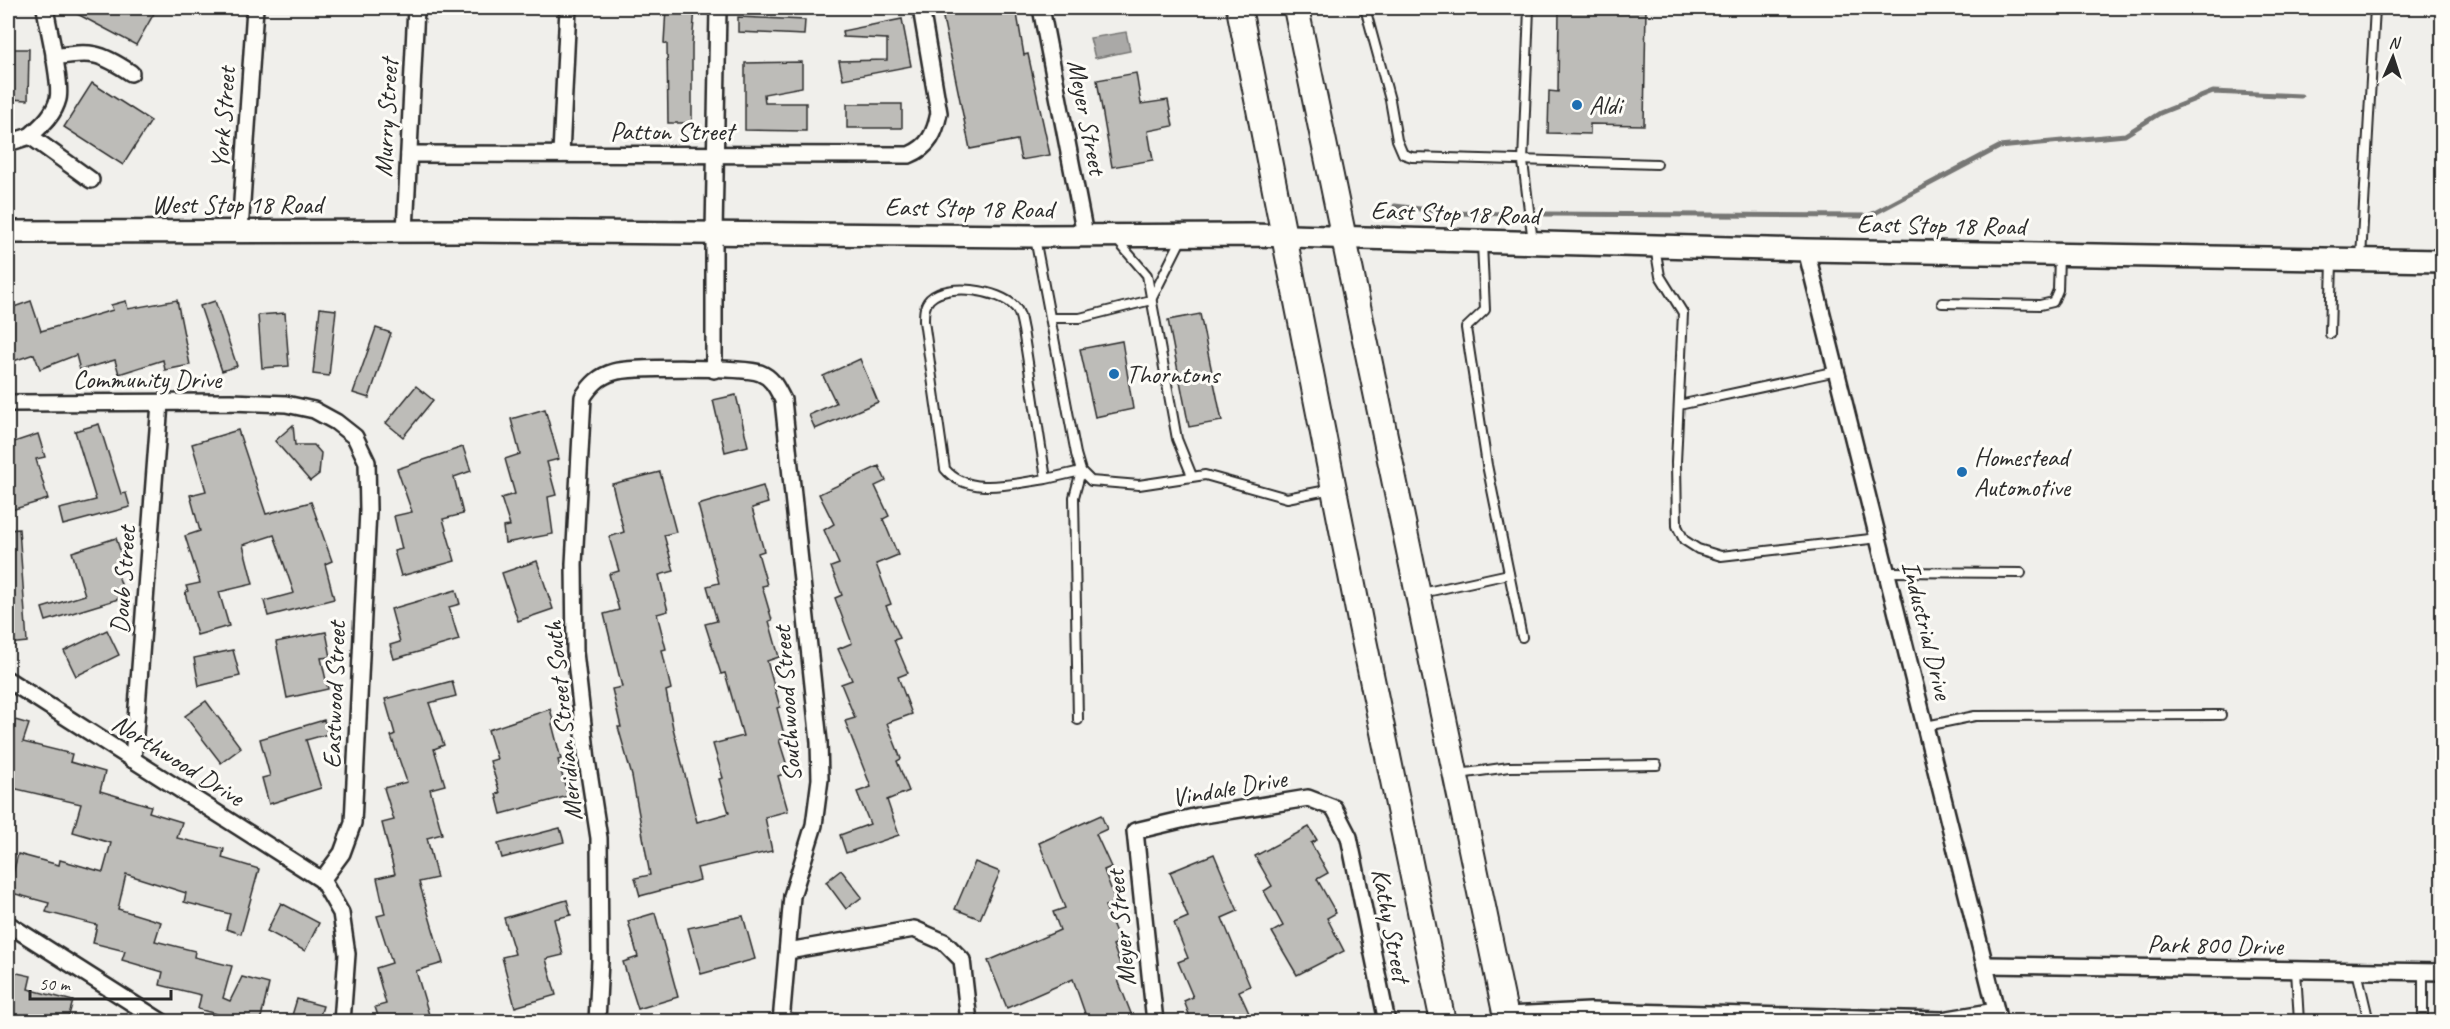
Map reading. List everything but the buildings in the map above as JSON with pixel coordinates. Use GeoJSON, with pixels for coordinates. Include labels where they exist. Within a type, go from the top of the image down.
{"type":"FeatureCollection","features":[{"type":"Feature","properties":{"kind":"main road"},"geometry":{"type":"LineString","coordinates":[[1239,8],[1283,236],[1443,1022]]}},
{"type":"Feature","properties":{"kind":"main road"},"geometry":{"type":"LineString","coordinates":[[1296,8],[1506,1018]]}},
{"type":"Feature","properties":{"kind":"street"},"geometry":{"type":"LineString","coordinates":[[8,143],[30,136],[48,120],[58,99],[54,57],[45,8]]}},
{"type":"Feature","properties":{"kind":"street","name":"York Street"},"geometry":{"type":"LineString","coordinates":[[240,231],[255,8]]}},
{"type":"Feature","properties":{"kind":"street","name":"Murry Street"},"geometry":{"type":"LineString","coordinates":[[405,231],[416,8]]}},
{"type":"Feature","properties":{"kind":"street"},"geometry":{"type":"LineString","coordinates":[[561,154],[568,8]]}},
{"type":"Feature","properties":{"kind":"street"},"geometry":{"type":"LineString","coordinates":[[714,370],[718,8]]}},
{"type":"Feature","properties":{"kind":"street","name":"Patton Street"},"geometry":{"type":"LineString","coordinates":[[409,154],[909,155],[920,151],[936,128],[938,101],[921,8]]}},
{"type":"Feature","properties":{"kind":"street","name":"Meyer Street"},"geometry":{"type":"LineString","coordinates":[[1041,8],[1085,235]]}},
{"type":"Feature","properties":{"kind":"street"},"geometry":{"type":"LineString","coordinates":[[54,57],[84,52],[108,58],[131,73]]}},
{"type":"Feature","properties":{"kind":"street"},"geometry":{"type":"LineString","coordinates":[[30,136],[91,180]]}},
{"type":"Feature","properties":{"kind":"street","name":"West Stop 18 Road"},"geometry":{"type":"LineString","coordinates":[[8,232],[466,231]]}},
{"type":"Feature","properties":{"kind":"street","name":"East Stop 18 Road"},"geometry":{"type":"LineString","coordinates":[[466,231],[1283,236],[1806,250],[2442,261]]}},
{"type":"Feature","properties":{"kind":"street","name":"Industrial Drive"},"geometry":{"type":"LineString","coordinates":[[1806,250],[1997,1016]]}},
{"type":"Feature","properties":{"kind":"street","name":"Meridian Street South"},"geometry":{"type":"LineString","coordinates":[[597,1022],[600,960],[599,838],[587,760],[574,641],[574,564],[583,397],[593,382],[613,372],[714,370]]}},
{"type":"Feature","properties":{"kind":"street","name":"Southwood Street"},"geometry":{"type":"LineString","coordinates":[[714,370],[761,373],[774,382],[783,400],[819,742],[820,778],[813,825],[792,896],[781,1022]]}},
{"type":"Feature","properties":{"kind":"street","name":"Community Drive"},"geometry":{"type":"LineString","coordinates":[[8,403],[231,402],[286,404]]}},
{"type":"Feature","properties":{"kind":"street","name":"Doub Street"},"geometry":{"type":"LineString","coordinates":[[133,760],[160,404]]}},
{"type":"Feature","properties":{"kind":"street","name":"Eastwood Street"},"geometry":{"type":"LineString","coordinates":[[286,404],[314,410],[336,422],[355,436],[367,462],[368,510],[353,822],[342,853],[322,880]]}},
{"type":"Feature","properties":{"kind":"street","name":"Northwood Drive"},"geometry":{"type":"LineString","coordinates":[[8,680],[322,880]]}},
{"type":"Feature","properties":{"kind":"street","name":"Vindale Drive"},"geometry":{"type":"LineString","coordinates":[[1135,831],[1198,816],[1308,798],[1334,808],[1349,837]]}},
{"type":"Feature","properties":{"kind":"street","name":"Meyer Street"},"geometry":{"type":"LineString","coordinates":[[1135,831],[1155,1022]]}},
{"type":"Feature","properties":{"kind":"street","name":"Kathy Street"},"geometry":{"type":"LineString","coordinates":[[1349,837],[1387,1022]]}},
{"type":"Feature","properties":{"kind":"street"},"geometry":{"type":"LineString","coordinates":[[322,880],[341,913],[347,954],[342,1022]]}},
{"type":"Feature","properties":{"kind":"street"},"geometry":{"type":"LineString","coordinates":[[8,924],[162,1022]]}},
{"type":"Feature","properties":{"kind":"street"},"geometry":{"type":"LineString","coordinates":[[788,951],[914,929],[944,942],[962,960],[969,1022]]}},
{"type":"Feature","properties":{"kind":"street","name":"Park 800 Drive"},"geometry":{"type":"LineString","coordinates":[[1986,965],[2442,972]]}},
{"type":"Feature","properties":{"kind":"street"},"geometry":{"type":"LineString","coordinates":[[1506,1018],[1590,1011],[1942,1020],[1997,1016]]}},
{"type":"Feature","properties":{"kind":"lane"},"geometry":{"type":"LineString","coordinates":[[1365,8],[1390,100],[1397,140],[1403,154],[1412,157],[1523,162],[1657,164]]}},
{"type":"Feature","properties":{"kind":"lane"},"geometry":{"type":"LineString","coordinates":[[1529,8],[1523,162],[1533,243]]}},
{"type":"Feature","properties":{"kind":"lane"},"geometry":{"type":"LineString","coordinates":[[2361,260],[2375,8]]}},
{"type":"Feature","properties":{"kind":"lane"},"geometry":{"type":"LineString","coordinates":[[1050,318],[1080,318],[1151,300],[1183,235]]}},
{"type":"Feature","properties":{"kind":"lane"},"geometry":{"type":"LineString","coordinates":[[1035,236],[1081,471],[1074,497],[1078,720]]}},
{"type":"Feature","properties":{"kind":"lane"},"geometry":{"type":"LineString","coordinates":[[1113,236],[1147,275],[1177,439],[1192,476]]}},
{"type":"Feature","properties":{"kind":"lane"},"geometry":{"type":"LineString","coordinates":[[1482,241],[1485,310],[1466,328],[1487,465],[1522,637]]}},
{"type":"Feature","properties":{"kind":"lane"},"geometry":{"type":"LineString","coordinates":[[1655,246],[1660,276],[1683,313],[1677,526],[1684,540],[1721,556],[1879,538]]}},
{"type":"Feature","properties":{"kind":"lane"},"geometry":{"type":"LineString","coordinates":[[1942,303],[2040,305],[2053,302],[2058,290],[2059,254]]}},
{"type":"Feature","properties":{"kind":"lane"},"geometry":{"type":"LineString","coordinates":[[2330,334],[2332,259]]}},
{"type":"Feature","properties":{"kind":"lane"},"geometry":{"type":"LineString","coordinates":[[1046,479],[1023,330],[1017,309],[1009,302],[985,292],[951,290],[931,298],[925,307],[924,321],[945,469],[952,478],[988,486],[1046,479],[1081,471]]}},
{"type":"Feature","properties":{"kind":"lane"},"geometry":{"type":"LineString","coordinates":[[1679,405],[1837,371]]}},
{"type":"Feature","properties":{"kind":"lane"},"geometry":{"type":"LineString","coordinates":[[1081,471],[1091,481],[1139,485],[1205,475],[1287,498],[1334,488]]}},
{"type":"Feature","properties":{"kind":"lane"},"geometry":{"type":"LineString","coordinates":[[1887,572],[2021,573]]}},
{"type":"Feature","properties":{"kind":"lane"},"geometry":{"type":"LineString","coordinates":[[1417,594],[1509,574]]}},
{"type":"Feature","properties":{"kind":"lane"},"geometry":{"type":"LineString","coordinates":[[1926,726],[1975,716],[2221,715]]}},
{"type":"Feature","properties":{"kind":"lane"},"geometry":{"type":"LineString","coordinates":[[1455,775],[1509,767],[1657,765]]}},
{"type":"Feature","properties":{"kind":"lane"},"geometry":{"type":"LineString","coordinates":[[2296,970],[2299,1022]]}},
{"type":"Feature","properties":{"kind":"lane"},"geometry":{"type":"LineString","coordinates":[[2357,971],[2369,1022]]}},
{"type":"Feature","properties":{"kind":"lane"},"geometry":{"type":"LineString","coordinates":[[2423,972],[2423,1022]]}},
{"type":"Feature","properties":{"kind":"shaded area"},"geometry":{"type":"Polygon","coordinates":[[[1126,32],[1130,51],[1095,58],[1090,38],[1126,32]]]}},
{"type":"Feature","properties":{"kind":"waterway"},"geometry":{"type":"LineString","coordinates":[[1545,214],[1869,216],[1999,147],[2125,135],[2160,113],[2213,92],[2301,96]]}},
{"type":"Feature","properties":{"kind":"waterway"},"geometry":{"type":"LineString","coordinates":[[1395,206],[1453,213],[1514,214]]}},
{"type":"Feature","properties":{"kind":"place","name":"Aldi"},"geometry":{"type":"Point","coordinates":[1577,105]}},
{"type":"Feature","properties":{"kind":"place","name":"Thorntons"},"geometry":{"type":"Point","coordinates":[1114,374]}},
{"type":"Feature","properties":{"kind":"place","name":"Homestead Automotive"},"geometry":{"type":"Point","coordinates":[1962,472]}}]}
